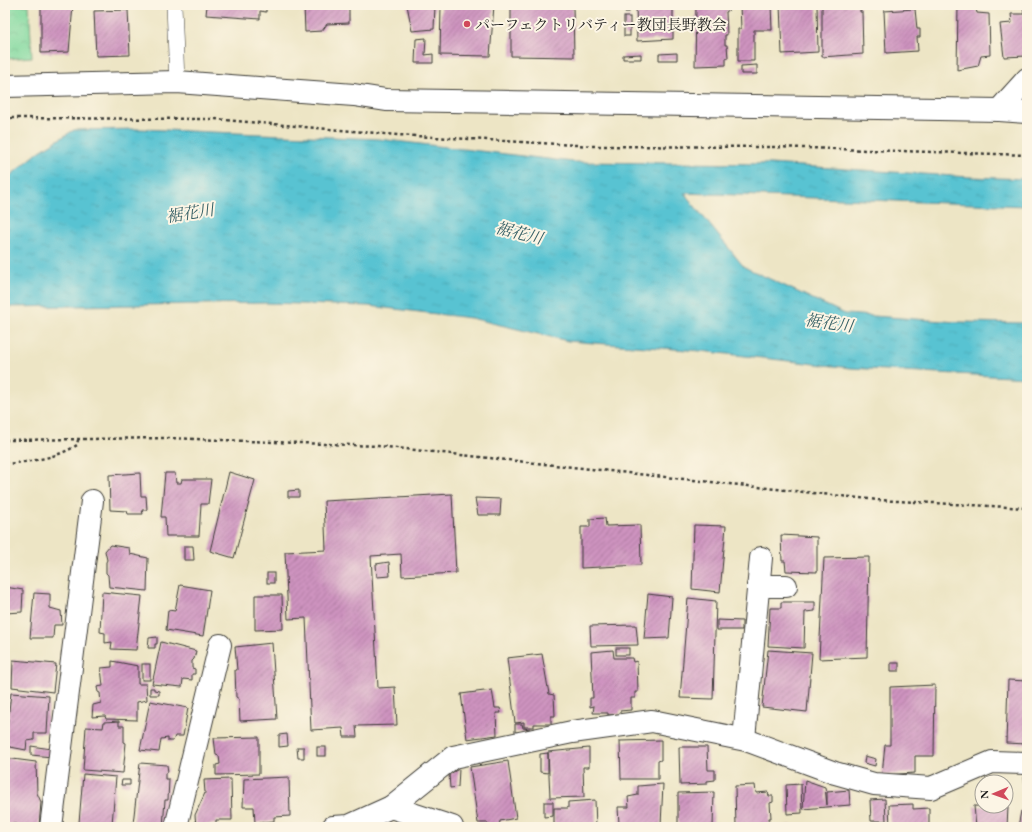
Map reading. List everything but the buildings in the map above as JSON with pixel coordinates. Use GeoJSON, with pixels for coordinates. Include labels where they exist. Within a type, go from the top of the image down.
{"type":"FeatureCollection","features":[{"type":"Feature","properties":{"kind":"street"},"geometry":{"type":"LineString","coordinates":[[999,110],[1027,79]]}},
{"type":"Feature","properties":{"kind":"street"},"geometry":{"type":"LineString","coordinates":[[5,86],[177,82],[354,95],[386,100],[999,110],[1027,112]]}},
{"type":"Feature","properties":{"kind":"street"},"geometry":{"type":"LineString","coordinates":[[51,827],[92,501]]}},
{"type":"Feature","properties":{"kind":"street"},"geometry":{"type":"LineString","coordinates":[[744,739],[761,558]]}},
{"type":"Feature","properties":{"kind":"street"},"geometry":{"type":"LineString","coordinates":[[758,586],[786,586]]}},
{"type":"Feature","properties":{"kind":"street"},"geometry":{"type":"LineString","coordinates":[[176,827],[220,645]]}},
{"type":"Feature","properties":{"kind":"street"},"geometry":{"type":"LineString","coordinates":[[344,827],[391,807],[452,757],[565,734],[652,721],[744,739],[835,774],[874,784],[931,788],[992,762],[1027,763]]}},
{"type":"Feature","properties":{"kind":"street"},"geometry":{"type":"LineString","coordinates":[[391,807],[452,827]]}},
{"type":"Feature","properties":{"kind":"lane"},"geometry":{"type":"LineString","coordinates":[[174,5],[177,82]]}},
{"type":"Feature","properties":{"kind":"path"},"geometry":{"type":"LineString","coordinates":[[5,118],[214,119],[398,135],[593,146],[774,147],[1027,156]]}},
{"type":"Feature","properties":{"kind":"path"},"geometry":{"type":"LineString","coordinates":[[5,440],[169,438],[378,446],[878,500],[1027,508]]}},
{"type":"Feature","properties":{"kind":"path"},"geometry":{"type":"LineString","coordinates":[[5,464],[23,462],[67,452],[77,445],[78,440]]}},
{"type":"Feature","properties":{"kind":"green space"},"geometry":{"type":"Polygon","coordinates":[[[5,5],[29,5],[32,57],[5,59],[5,5]]]}},
{"type":"Feature","properties":{"kind":"water","name":"裾花川"},"geometry":{"type":"Polygon","coordinates":[[[141,129],[378,139],[573,162],[770,164],[969,177],[1027,179],[1027,206],[684,193],[744,267],[845,314],[957,322],[1027,323],[1027,378],[851,368],[701,351],[568,341],[471,318],[369,306],[266,303],[5,307],[5,180],[40,151],[74,130],[141,129]]]}},
{"type":"Feature","properties":{"kind":"place","name":"パーフェクトリバティー教団長野教会"},"geometry":{"type":"Point","coordinates":[467,24]}}]}
